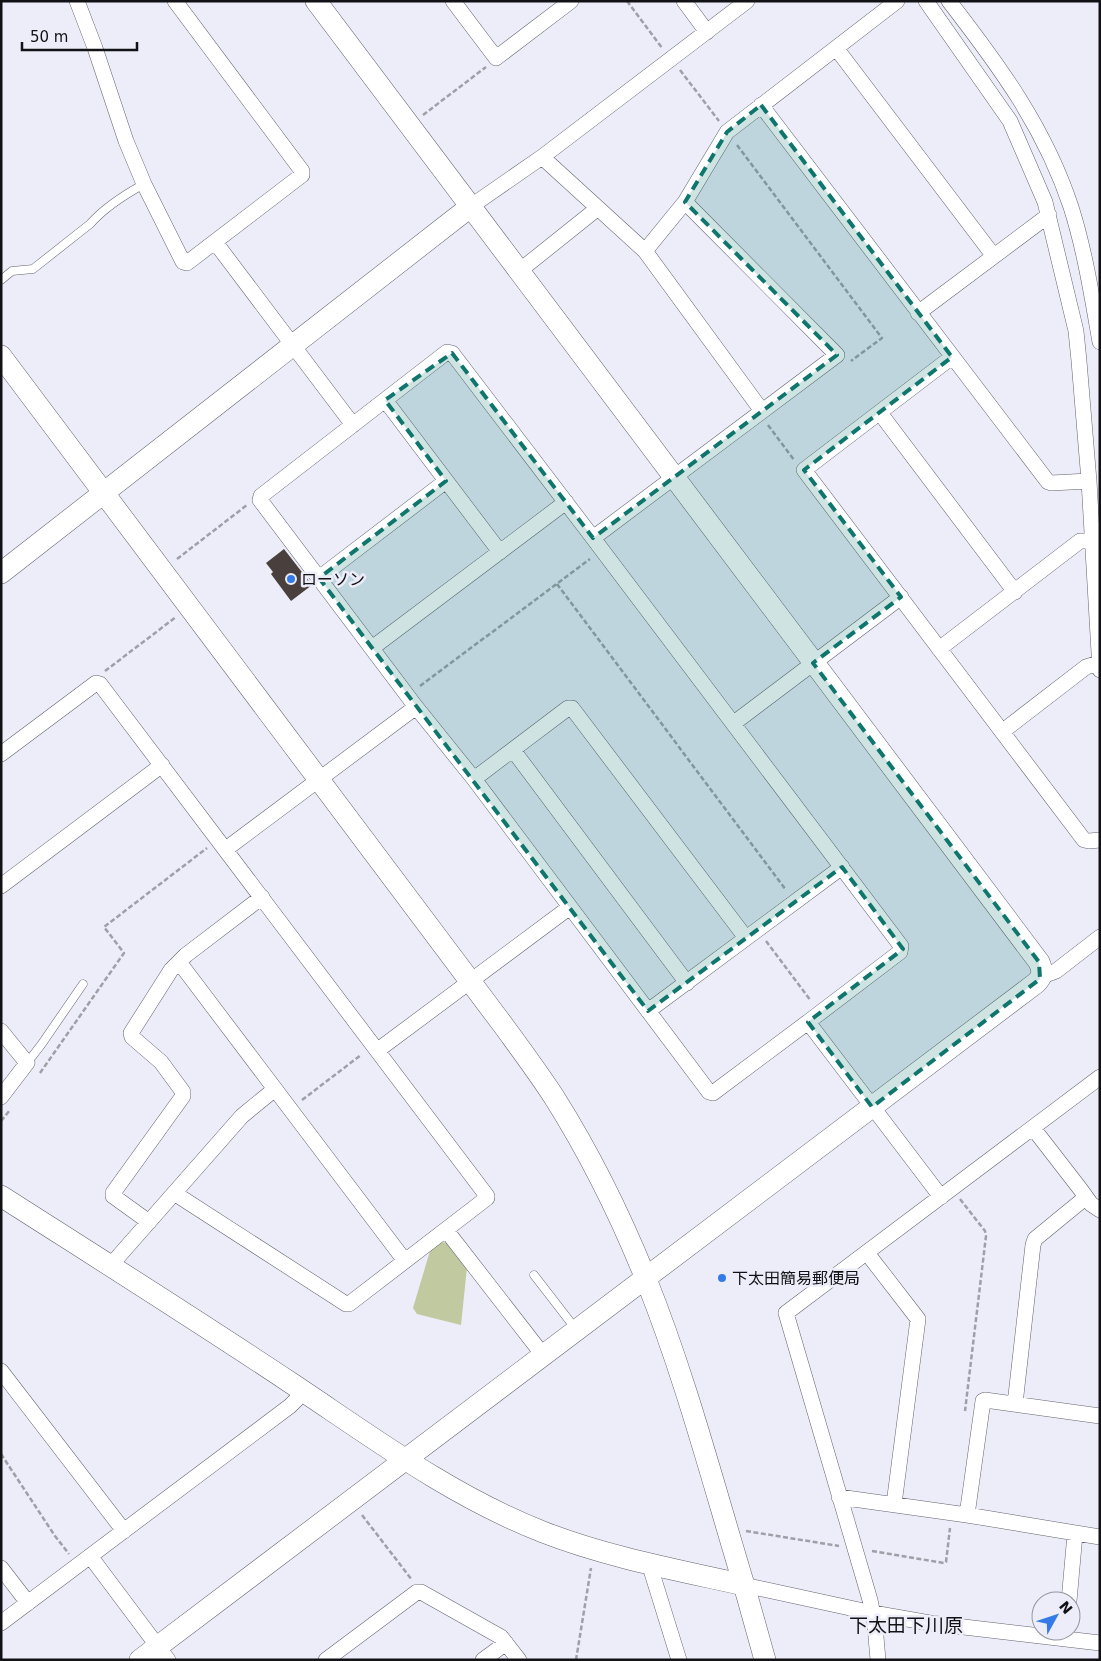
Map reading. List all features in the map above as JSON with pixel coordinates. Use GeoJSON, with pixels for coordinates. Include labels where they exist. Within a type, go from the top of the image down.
{"type":"FeatureCollection","features":[{"type":"Feature","properties":{"kind":"street"},"geometry":{"type":"LineString","coordinates":[[77,1],[126,141],[144,184],[183,262],[186,263],[302,175],[302,171],[178,2]]}},
{"type":"Feature","properties":{"kind":"street"},"geometry":{"type":"LineString","coordinates":[[140,1660],[163,1653],[404,1460],[1036,983],[1042,974],[1039,962],[408,126],[316,1]]}},
{"type":"Feature","properties":{"kind":"street"},"geometry":{"type":"LineString","coordinates":[[453,1],[496,58],[567,2]]}},
{"type":"Feature","properties":{"kind":"street"},"geometry":{"type":"LineString","coordinates":[[684,1],[707,32]]}},
{"type":"Feature","properties":{"kind":"street"},"geometry":{"type":"LineString","coordinates":[[1,572],[470,207],[542,157],[747,1]]}},
{"type":"Feature","properties":{"kind":"street"},"geometry":{"type":"LineString","coordinates":[[645,251],[685,202],[727,132],[897,1]]}},
{"type":"Feature","properties":{"kind":"street"},"geometry":{"type":"LineString","coordinates":[[926,1],[1010,121],[1038,184],[1049,215],[1076,331],[1089,481],[1100,670]]}},
{"type":"Feature","properties":{"kind":"street"},"geometry":{"type":"LineString","coordinates":[[949,1],[1004,73],[1022,101],[1049,152],[1071,208],[1082,246],[1100,342]]}},
{"type":"Feature","properties":{"kind":"street"},"geometry":{"type":"LineString","coordinates":[[836,48],[993,255]]}},
{"type":"Feature","properties":{"kind":"street"},"geometry":{"type":"LineString","coordinates":[[761,105],[1048,482],[1089,481]]}},
{"type":"Feature","properties":{"kind":"street"},"geometry":{"type":"LineString","coordinates":[[542,157],[645,251],[762,411]]}},
{"type":"Feature","properties":{"kind":"street"},"geometry":{"type":"LineString","coordinates":[[593,538],[837,355],[685,202]]}},
{"type":"Feature","properties":{"kind":"street"},"geometry":{"type":"LineString","coordinates":[[518,272],[598,208]]}},
{"type":"Feature","properties":{"kind":"street"},"geometry":{"type":"LineString","coordinates":[[918,313],[993,255],[1049,215]]}},
{"type":"Feature","properties":{"kind":"street"},"geometry":{"type":"LineString","coordinates":[[215,242],[353,425]]}},
{"type":"Feature","properties":{"kind":"street"},"geometry":{"type":"LineString","coordinates":[[447,352],[452,352],[901,946],[900,952],[713,1093],[709,1092],[474,779],[412,701],[260,500],[261,496],[353,425],[447,352]]}},
{"type":"Feature","properties":{"kind":"street"},"geometry":{"type":"LineString","coordinates":[[1,356],[471,982],[532,1066],[572,1127],[606,1191],[645,1278],[668,1337],[766,1660]]}},
{"type":"Feature","properties":{"kind":"street"},"geometry":{"type":"LineString","coordinates":[[952,357],[804,470],[1084,840],[1100,840]]}},
{"type":"Feature","properties":{"kind":"street"},"geometry":{"type":"LineString","coordinates":[[385,400],[500,552]]}},
{"type":"Feature","properties":{"kind":"street"},"geometry":{"type":"LineString","coordinates":[[880,413],[1015,592]]}},
{"type":"Feature","properties":{"kind":"street"},"geometry":{"type":"LineString","coordinates":[[319,578],[446,481]]}},
{"type":"Feature","properties":{"kind":"street"},"geometry":{"type":"LineString","coordinates":[[372,648],[566,502]]}},
{"type":"Feature","properties":{"kind":"street"},"geometry":{"type":"LineString","coordinates":[[939,648],[1080,541],[1092,540]]}},
{"type":"Feature","properties":{"kind":"street"},"geometry":{"type":"LineString","coordinates":[[734,724],[901,597]]}},
{"type":"Feature","properties":{"kind":"street"},"geometry":{"type":"LineString","coordinates":[[1003,731],[1086,667],[1099,663]]}},
{"type":"Feature","properties":{"kind":"street"},"geometry":{"type":"LineString","coordinates":[[1,754],[96,683],[100,684],[376,1048],[487,1198],[349,1304],[346,1304],[174,1193]]}},
{"type":"Feature","properties":{"kind":"street"},"geometry":{"type":"LineString","coordinates":[[222,844],[319,779],[412,701]]}},
{"type":"Feature","properties":{"kind":"street"},"geometry":{"type":"LineString","coordinates":[[474,779],[568,708],[572,708],[746,938]]}},
{"type":"Feature","properties":{"kind":"street"},"geometry":{"type":"LineString","coordinates":[[513,750],[687,983]]}},
{"type":"Feature","properties":{"kind":"street"},"geometry":{"type":"LineString","coordinates":[[1,886],[162,765]]}},
{"type":"Feature","properties":{"kind":"street"},"geometry":{"type":"LineString","coordinates":[[648,1011],[842,867]]}},
{"type":"Feature","properties":{"kind":"street"},"geometry":{"type":"LineString","coordinates":[[148,1222],[113,1196],[113,1194],[183,1096],[183,1092],[160,1062],[132,1037],[131,1033],[163,982],[179,962],[262,897]]}},
{"type":"Feature","properties":{"kind":"street"},"geometry":{"type":"LineString","coordinates":[[376,1048],[471,982],[570,907]]}},
{"type":"Feature","properties":{"kind":"street"},"geometry":{"type":"LineString","coordinates":[[1042,974],[1056,971],[1100,936]]}},
{"type":"Feature","properties":{"kind":"street"},"geometry":{"type":"LineString","coordinates":[[179,962],[404,1261]]}},
{"type":"Feature","properties":{"kind":"street"},"geometry":{"type":"LineString","coordinates":[[808,1022],[872,1107],[946,1192]]}},
{"type":"Feature","properties":{"kind":"street"},"geometry":{"type":"LineString","coordinates":[[1,1031],[27,1063],[7,1101]]}},
{"type":"Feature","properties":{"kind":"street"},"geometry":{"type":"LineString","coordinates":[[878,1660],[873,1613],[786,1313],[1100,1077]]}},
{"type":"Feature","properties":{"kind":"street"},"geometry":{"type":"LineString","coordinates":[[110,1266],[242,1116],[275,1089]]}},
{"type":"Feature","properties":{"kind":"street"},"geometry":{"type":"LineString","coordinates":[[1033,1128],[1081,1190],[1085,1198],[1100,1210]]}},
{"type":"Feature","properties":{"kind":"street"},"geometry":{"type":"LineString","coordinates":[[1,1196],[304,1392],[404,1460],[500,1513],[543,1532],[581,1545],[652,1564],[873,1613],[939,1624],[1031,1632]]}},
{"type":"Feature","properties":{"kind":"street"},"geometry":{"type":"LineString","coordinates":[[1014,1404],[1032,1245],[1035,1239],[1085,1198]]}},
{"type":"Feature","properties":{"kind":"street"},"geometry":{"type":"LineString","coordinates":[[446,1230],[543,1355]]}},
{"type":"Feature","properties":{"kind":"street"},"geometry":{"type":"LineString","coordinates":[[867,1253],[918,1319],[894,1504]]}},
{"type":"Feature","properties":{"kind":"street"},"geometry":{"type":"LineString","coordinates":[[1,1371],[124,1531]]}},
{"type":"Feature","properties":{"kind":"street"},"geometry":{"type":"LineString","coordinates":[[1,1623],[290,1406],[304,1392]]}},
{"type":"Feature","properties":{"kind":"street"},"geometry":{"type":"LineString","coordinates":[[960,1514],[983,1402],[985,1400],[1100,1416]]}},
{"type":"Feature","properties":{"kind":"street"},"geometry":{"type":"LineString","coordinates":[[839,1497],[960,1514],[1100,1537]]}},
{"type":"Feature","properties":{"kind":"street"},"geometry":{"type":"LineString","coordinates":[[1070,1591],[1075,1534]]}},
{"type":"Feature","properties":{"kind":"street"},"geometry":{"type":"LineString","coordinates":[[84,1561],[163,1653]]}},
{"type":"Feature","properties":{"kind":"street"},"geometry":{"type":"LineString","coordinates":[[652,1564],[652,1573],[679,1660]]}},
{"type":"Feature","properties":{"kind":"street"},"geometry":{"type":"LineString","coordinates":[[1,1568],[28,1603]]}},
{"type":"Feature","properties":{"kind":"street"},"geometry":{"type":"LineString","coordinates":[[326,1660],[419,1592],[502,1637],[519,1660]]}},
{"type":"Feature","properties":{"kind":"street"},"geometry":{"type":"LineString","coordinates":[[1081,1639],[1100,1643]]}},
{"type":"Feature","properties":{"kind":"street"},"geometry":{"type":"LineString","coordinates":[[483,1660],[506,1643]]}},
{"type":"Feature","properties":{"kind":"lane"},"geometry":{"type":"LineString","coordinates":[[1,280],[12,271],[33,269],[124,195],[144,184]]}},
{"type":"Feature","properties":{"kind":"lane"},"geometry":{"type":"LineString","coordinates":[[27,1063],[83,984]]}},
{"type":"Feature","properties":{"kind":"lane"},"geometry":{"type":"LineString","coordinates":[[534,1274],[576,1330]]}},
{"type":"Feature","properties":{"kind":"path"},"geometry":{"type":"LineString","coordinates":[[627,1],[882,338],[852,361]]}},
{"type":"Feature","properties":{"kind":"path"},"geometry":{"type":"LineString","coordinates":[[408,126],[496,58]]}},
{"type":"Feature","properties":{"kind":"path"},"geometry":{"type":"LineString","coordinates":[[775,419],[768,425],[796,463],[804,470]]}},
{"type":"Feature","properties":{"kind":"path"},"geometry":{"type":"LineString","coordinates":[[177,559],[261,496]]}},
{"type":"Feature","properties":{"kind":"path"},"geometry":{"type":"LineString","coordinates":[[412,701],[602,550]]}},
{"type":"Feature","properties":{"kind":"path"},"geometry":{"type":"LineString","coordinates":[[557,584],[788,891]]}},
{"type":"Feature","properties":{"kind":"path"},"geometry":{"type":"LineString","coordinates":[[98,683],[101,674],[177,616]]}},
{"type":"Feature","properties":{"kind":"path"},"geometry":{"type":"LineString","coordinates":[[37,1077],[124,953],[104,927],[222,844]]}},
{"type":"Feature","properties":{"kind":"path"},"geometry":{"type":"LineString","coordinates":[[290,1109],[376,1048]]}},
{"type":"Feature","properties":{"kind":"path"},"geometry":{"type":"LineString","coordinates":[[1,1121],[7,1101]]}},
{"type":"Feature","properties":{"kind":"path"},"geometry":{"type":"LineString","coordinates":[[946,1192],[985,1231],[986,1236],[964,1414]]}},
{"type":"Feature","properties":{"kind":"path"},"geometry":{"type":"LineString","coordinates":[[1,1454],[55,1536],[84,1561]]}},
{"type":"Feature","properties":{"kind":"path"},"geometry":{"type":"LineString","coordinates":[[359,1511],[419,1592]]}},
{"type":"Feature","properties":{"kind":"path"},"geometry":{"type":"LineString","coordinates":[[743,1530],[944,1563],[946,1562],[960,1514]]}},
{"type":"Feature","properties":{"kind":"path"},"geometry":{"type":"LineString","coordinates":[[576,1660],[592,1561]]}},
{"type":"Feature","properties":{"kind":"highlighted area"},"geometry":{"type":"Polygon","coordinates":[[[761,105],[952,357],[804,470],[901,597],[813,663],[1039,962],[1040,979],[872,1107],[808,1022],[903,949],[842,867],[648,1011],[319,578],[446,481],[385,400],[452,353],[593,538],[837,355],[685,202],[727,132],[761,105]]]}},
{"type":"Feature","properties":{"kind":"green space"},"geometry":{"type":"Polygon","coordinates":[[[441,1242],[448,1243],[467,1267],[461,1325],[417,1314],[413,1308],[430,1251],[441,1242]]]}},
{"type":"Feature","properties":{"kind":"building","name":"ローソン"},"geometry":{"type":"Polygon","coordinates":[[[284,549],[312,585],[291,601],[271,574],[273,572],[266,563],[284,549]]]}},
{"type":"Feature","properties":{"kind":"place","name":"ローソン"},"geometry":{"type":"Point","coordinates":[291,579]}},
{"type":"Feature","properties":{"kind":"place","name":"下太田簡易郵便局"},"geometry":{"type":"Point","coordinates":[722,1278]}},
{"type":"Feature","properties":{"kind":"district","name":"下太田下川原"},"geometry":{"type":"Point","coordinates":[906,1625]}}]}
